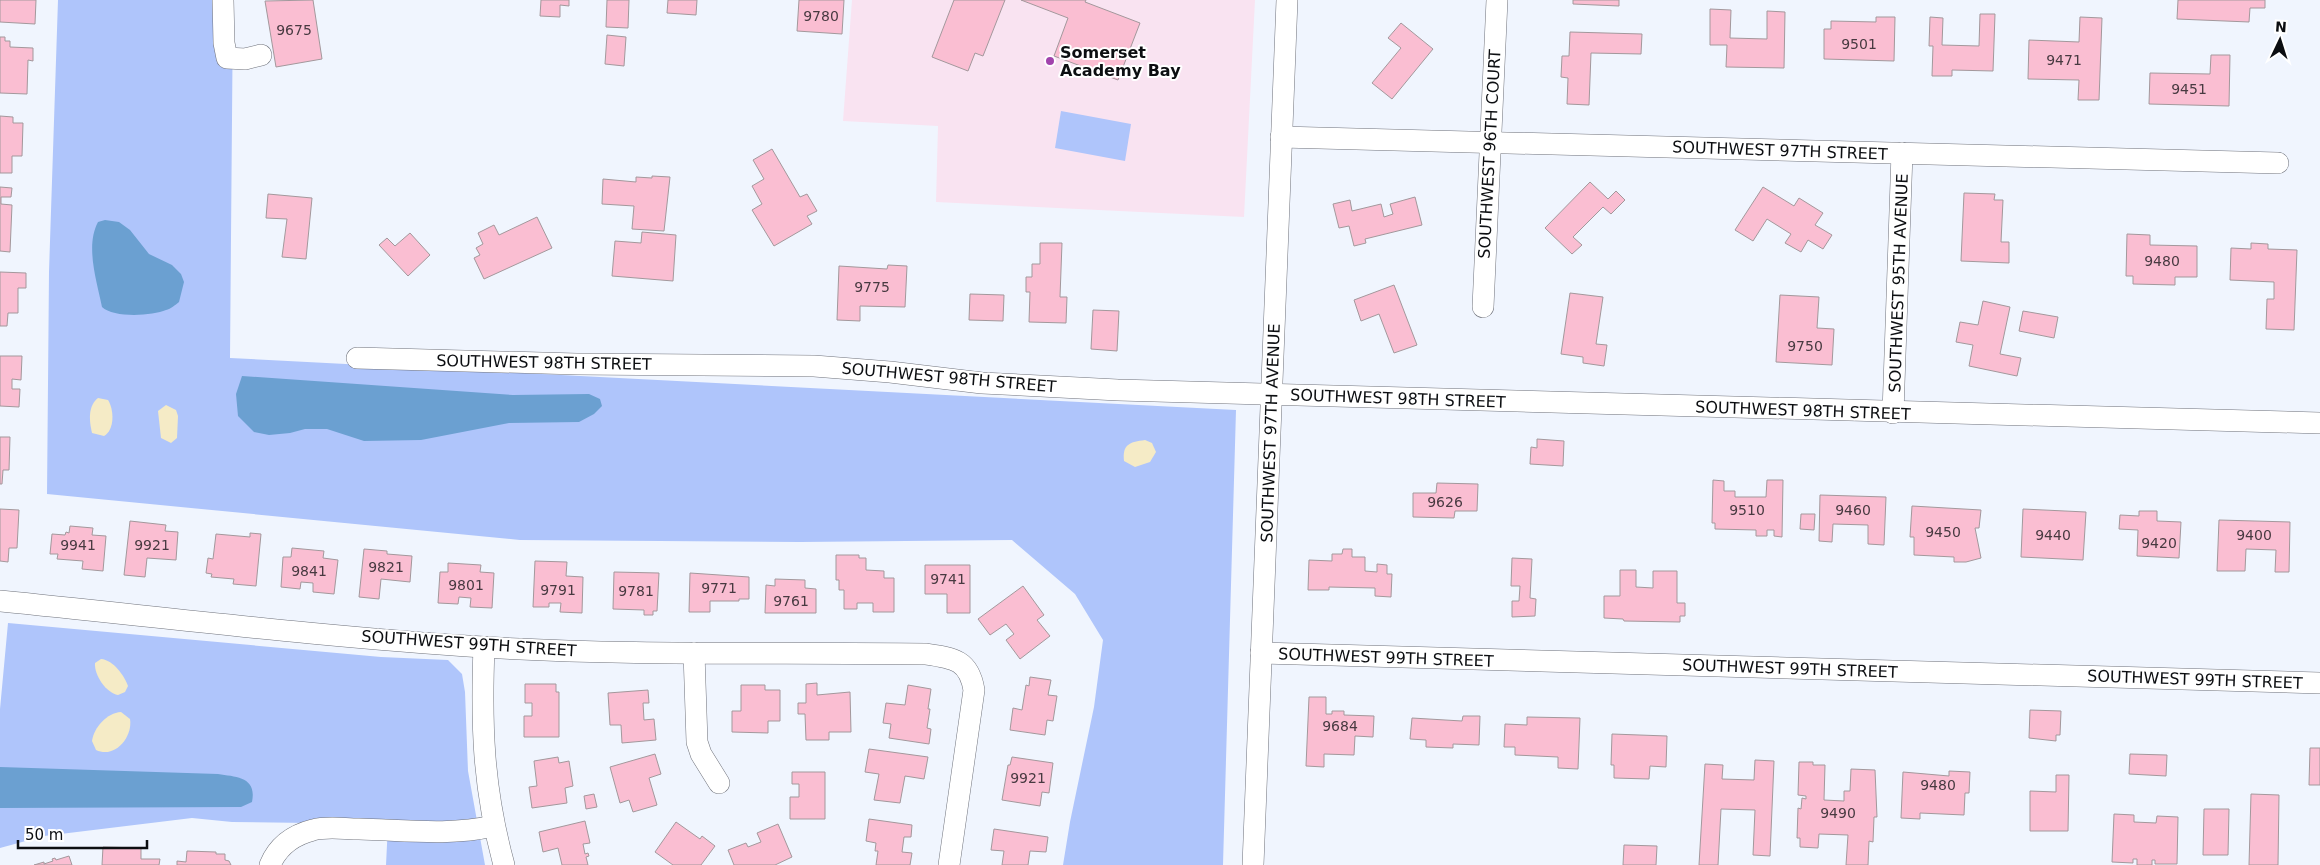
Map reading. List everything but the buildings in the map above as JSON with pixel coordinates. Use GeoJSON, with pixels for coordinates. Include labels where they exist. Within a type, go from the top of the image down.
{"type":"FeatureCollection","features":[{"type":"Feature","properties":{"kind":"street"},"geometry":{"type":"LineString","coordinates":[[223,0],[224,43],[227,58],[245,59],[260,55]]}},
{"type":"Feature","properties":{"kind":"street","name":"SOUTHWEST 97TH AVENUE"},"geometry":{"type":"LineString","coordinates":[[1252,865],[1288,0]]}},
{"type":"Feature","properties":{"kind":"street","name":"SOUTHWEST 96TH COURT"},"geometry":{"type":"LineString","coordinates":[[1482,307],[1497,0]]}},
{"type":"Feature","properties":{"kind":"street","name":"SOUTHWEST 97TH STREET"},"geometry":{"type":"LineString","coordinates":[[1281,137],[2278,163]]}},
{"type":"Feature","properties":{"kind":"street","name":"SOUTHWEST 95TH AVENUE"},"geometry":{"type":"LineString","coordinates":[[1893,413],[1902,153]]}},
{"type":"Feature","properties":{"kind":"street","name":"SOUTHWEST 98TH STREET"},"geometry":{"type":"LineString","coordinates":[[357,358],[577,364],[814,366],[890,372],[982,383],[1272,394],[1893,413],[2320,423]]}},
{"type":"Feature","properties":{"kind":"street","name":"SOUTHWEST 99TH STREET"},"geometry":{"type":"LineString","coordinates":[[0,601],[484,647],[694,653],[855,653],[940,656],[958,661],[971,675],[974,690],[949,865]]}},
{"type":"Feature","properties":{"kind":"street"},"geometry":{"type":"LineString","coordinates":[[484,647],[482,717],[484,766],[493,826],[504,865]]}},
{"type":"Feature","properties":{"kind":"street"},"geometry":{"type":"LineString","coordinates":[[694,653],[697,742],[701,754],[719,783]]}},
{"type":"Feature","properties":{"kind":"street","name":"SOUTHWEST 99TH STREET"},"geometry":{"type":"LineString","coordinates":[[1261,653],[2320,683]]}},
{"type":"Feature","properties":{"kind":"street"},"geometry":{"type":"LineString","coordinates":[[270,865],[283,845],[302,834],[324,828],[473,831],[493,826]]}},
{"type":"Feature","properties":{"kind":"shaded area"},"geometry":{"type":"Polygon","coordinates":[[[58,0],[233,0],[230,358],[1236,410],[1223,865],[1063,865],[1094,707],[1103,640],[1075,594],[1012,540],[800,542],[520,540],[47,494],[49,272],[58,0]]]}},
{"type":"Feature","properties":{"kind":"shaded area","name":"Somerset Academy Bay"},"geometry":{"type":"Polygon","coordinates":[[[852,0],[1255,0],[1244,217],[936,202],[938,126],[843,121],[852,0]]]}},
{"type":"Feature","properties":{"kind":"shaded area"},"geometry":{"type":"Polygon","coordinates":[[[1061,111],[1131,124],[1125,161],[1055,148],[1061,111]]]}},
{"type":"Feature","properties":{"kind":"shaded area"},"geometry":{"type":"Polygon","coordinates":[[[105,220],[119,222],[130,230],[149,254],[172,265],[181,274],[184,282],[179,302],[173,307],[160,312],[142,315],[115,313],[107,311],[102,307],[93,264],[92,242],[98,222],[105,220]]]}},
{"type":"Feature","properties":{"kind":"shaded area"},"geometry":{"type":"Polygon","coordinates":[[[242,376],[513,395],[589,394],[600,399],[602,406],[594,414],[579,422],[509,423],[421,440],[364,441],[327,429],[305,429],[269,435],[254,432],[238,416],[236,394],[242,376]]]}},
{"type":"Feature","properties":{"kind":"shaded area"},"geometry":{"type":"Polygon","coordinates":[[[8,623],[381,657],[448,660],[462,674],[465,692],[468,771],[485,865],[386,865],[388,824],[232,822],[192,818],[44,836],[0,848],[0,709],[8,623]]]}},
{"type":"Feature","properties":{"kind":"shaded area"},"geometry":{"type":"Polygon","coordinates":[[[0,767],[218,774],[244,780],[248,783],[253,794],[252,802],[241,807],[0,808],[0,767]]]}},
{"type":"Feature","properties":{"kind":"sand"},"geometry":{"type":"Polygon","coordinates":[[[98,398],[108,400],[111,409],[112,424],[108,433],[104,436],[92,433],[91,428],[91,409],[98,398]]]}},
{"type":"Feature","properties":{"kind":"sand"},"geometry":{"type":"Polygon","coordinates":[[[166,405],[176,410],[178,416],[177,438],[171,443],[161,438],[158,411],[166,405]]]}},
{"type":"Feature","properties":{"kind":"sand"},"geometry":{"type":"Polygon","coordinates":[[[1145,440],[1152,443],[1156,452],[1150,462],[1135,467],[1124,461],[1124,451],[1128,445],[1145,440]]]}},
{"type":"Feature","properties":{"kind":"sand"},"geometry":{"type":"Polygon","coordinates":[[[101,659],[114,665],[124,677],[128,686],[125,692],[118,695],[114,694],[102,683],[95,668],[95,663],[101,659]]]}},
{"type":"Feature","properties":{"kind":"sand"},"geometry":{"type":"Polygon","coordinates":[[[121,712],[130,719],[129,733],[126,739],[116,749],[103,752],[96,750],[92,741],[98,726],[106,718],[121,712]]]}},
{"type":"Feature","properties":{"kind":"place","name":"Somerset Academy Bay"},"geometry":{"type":"Point","coordinates":[1050,61]}}]}
